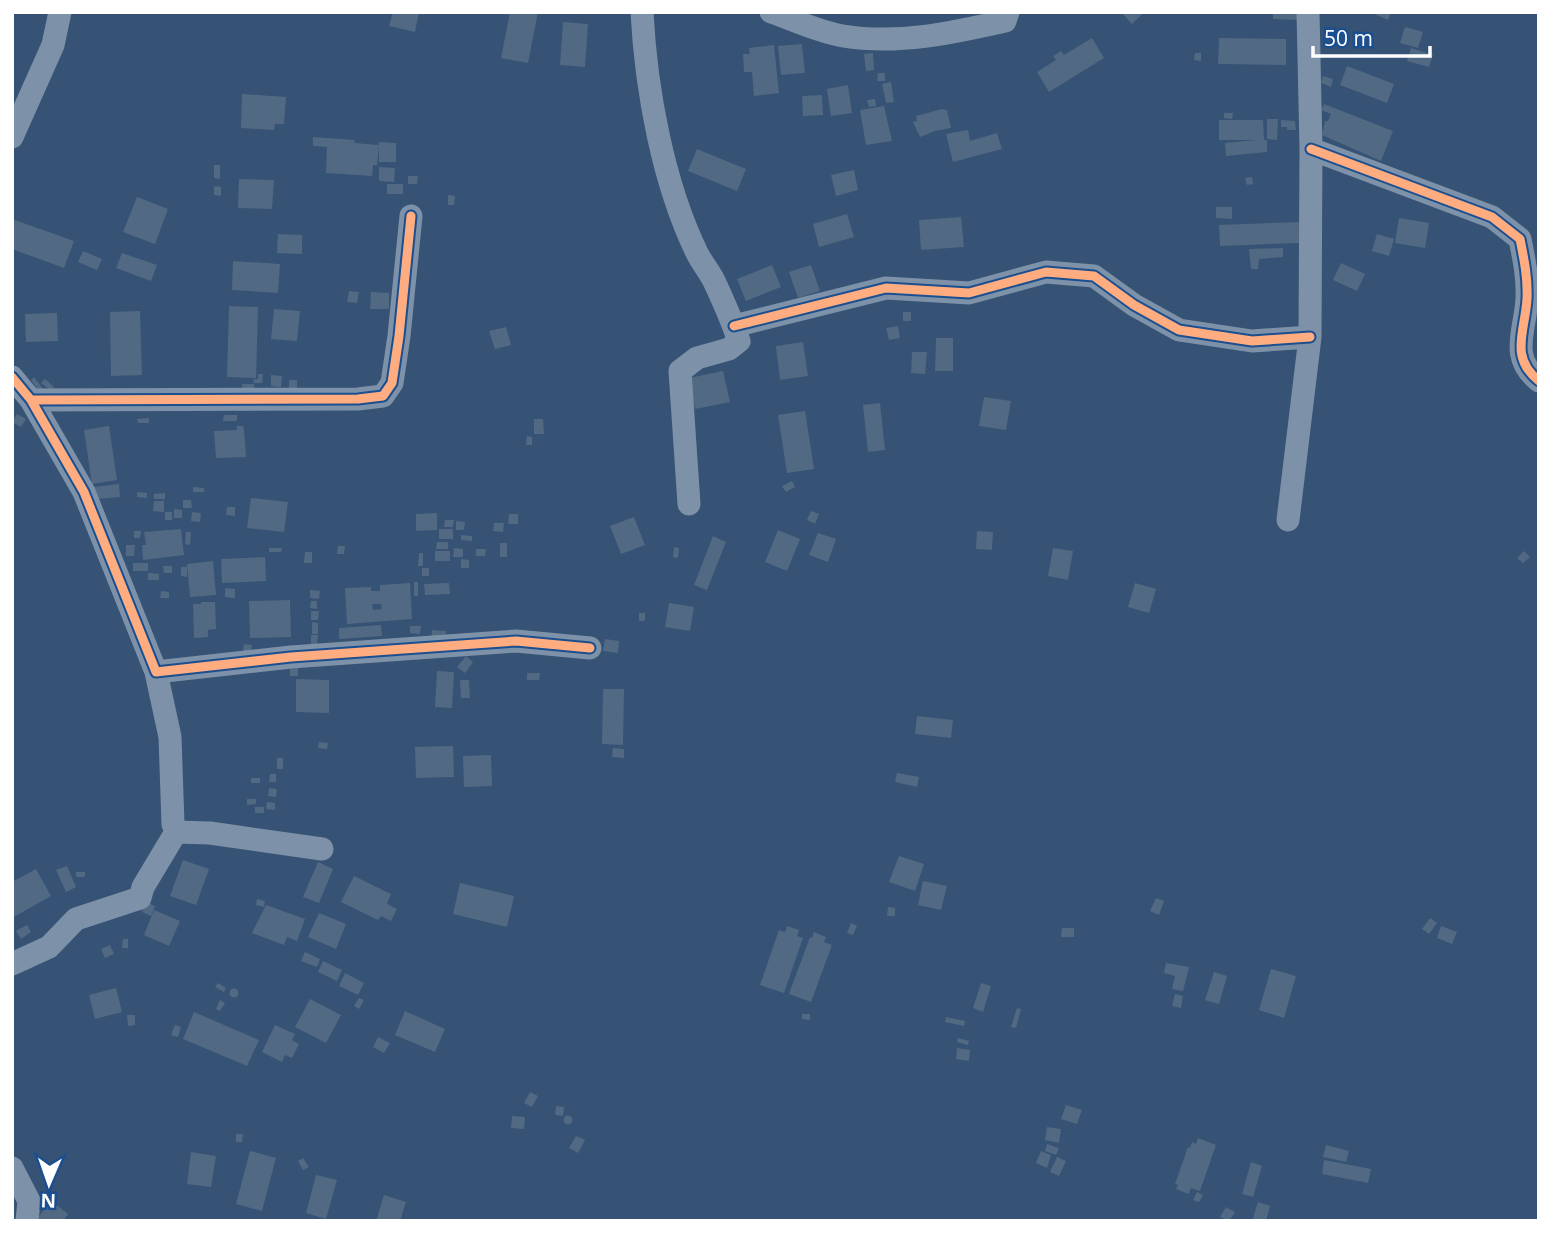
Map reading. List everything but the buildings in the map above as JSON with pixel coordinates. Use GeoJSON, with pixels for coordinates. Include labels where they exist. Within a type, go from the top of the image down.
{"type":"FeatureCollection","features":[{"type":"Feature","properties":{"kind":"street"},"geometry":{"type":"LineString","coordinates":[[12,137],[53,45],[60,12]]}},
{"type":"Feature","properties":{"kind":"street"},"geometry":{"type":"LineString","coordinates":[[642,12],[644,52],[660,138],[676,198],[697,253],[713,279],[739,341],[729,349],[697,358],[680,371],[689,504]]}},
{"type":"Feature","properties":{"kind":"street"},"geometry":{"type":"LineString","coordinates":[[771,12],[841,36],[877,40],[945,35],[1005,21],[1008,12]]}},
{"type":"Feature","properties":{"kind":"street"},"geometry":{"type":"LineString","coordinates":[[1288,520],[1310,337],[1311,149],[1307,12]]}},
{"type":"Feature","properties":{"kind":"street"},"geometry":{"type":"LineString","coordinates":[[1311,149],[1492,217],[1520,239],[1527,271],[1527,300],[1520,351],[1527,371],[1539,381]]}},
{"type":"Feature","properties":{"kind":"street"},"geometry":{"type":"LineString","coordinates":[[31,400],[358,399],[383,396],[391,383],[399,336],[411,216]]}},
{"type":"Feature","properties":{"kind":"street"},"geometry":{"type":"LineString","coordinates":[[734,326],[886,288],[969,293],[1046,272],[1094,276],[1134,305],[1179,330],[1252,341],[1310,337]]}},
{"type":"Feature","properties":{"kind":"street"},"geometry":{"type":"LineString","coordinates":[[12,377],[31,400],[84,492],[156,672],[170,737],[173,824]]}},
{"type":"Feature","properties":{"kind":"street"},"geometry":{"type":"LineString","coordinates":[[156,672],[291,657],[516,641],[590,648]]}},
{"type":"Feature","properties":{"kind":"street"},"geometry":{"type":"LineString","coordinates":[[12,964],[49,947],[76,919],[140,898],[143,887],[176,832],[210,833],[322,849]]}},
{"type":"Feature","properties":{"kind":"street"},"geometry":{"type":"LineString","coordinates":[[12,1168],[29,1201],[27,1221]]}},
{"type":"Feature","properties":{"kind":"cycle path"},"geometry":{"type":"LineString","coordinates":[[1311,149],[1492,217],[1520,239],[1527,291],[1521,353],[1524,363],[1539,381]]}},
{"type":"Feature","properties":{"kind":"cycle path"},"geometry":{"type":"LineString","coordinates":[[31,400],[358,399],[383,396],[392,383],[411,216]]}},
{"type":"Feature","properties":{"kind":"cycle path"},"geometry":{"type":"LineString","coordinates":[[734,326],[886,288],[969,293],[1046,272],[1094,276],[1134,305],[1179,330],[1252,341],[1310,337]]}},
{"type":"Feature","properties":{"kind":"cycle path"},"geometry":{"type":"LineString","coordinates":[[12,377],[31,400],[84,492],[156,672],[291,657],[516,641],[590,648]]}}]}
